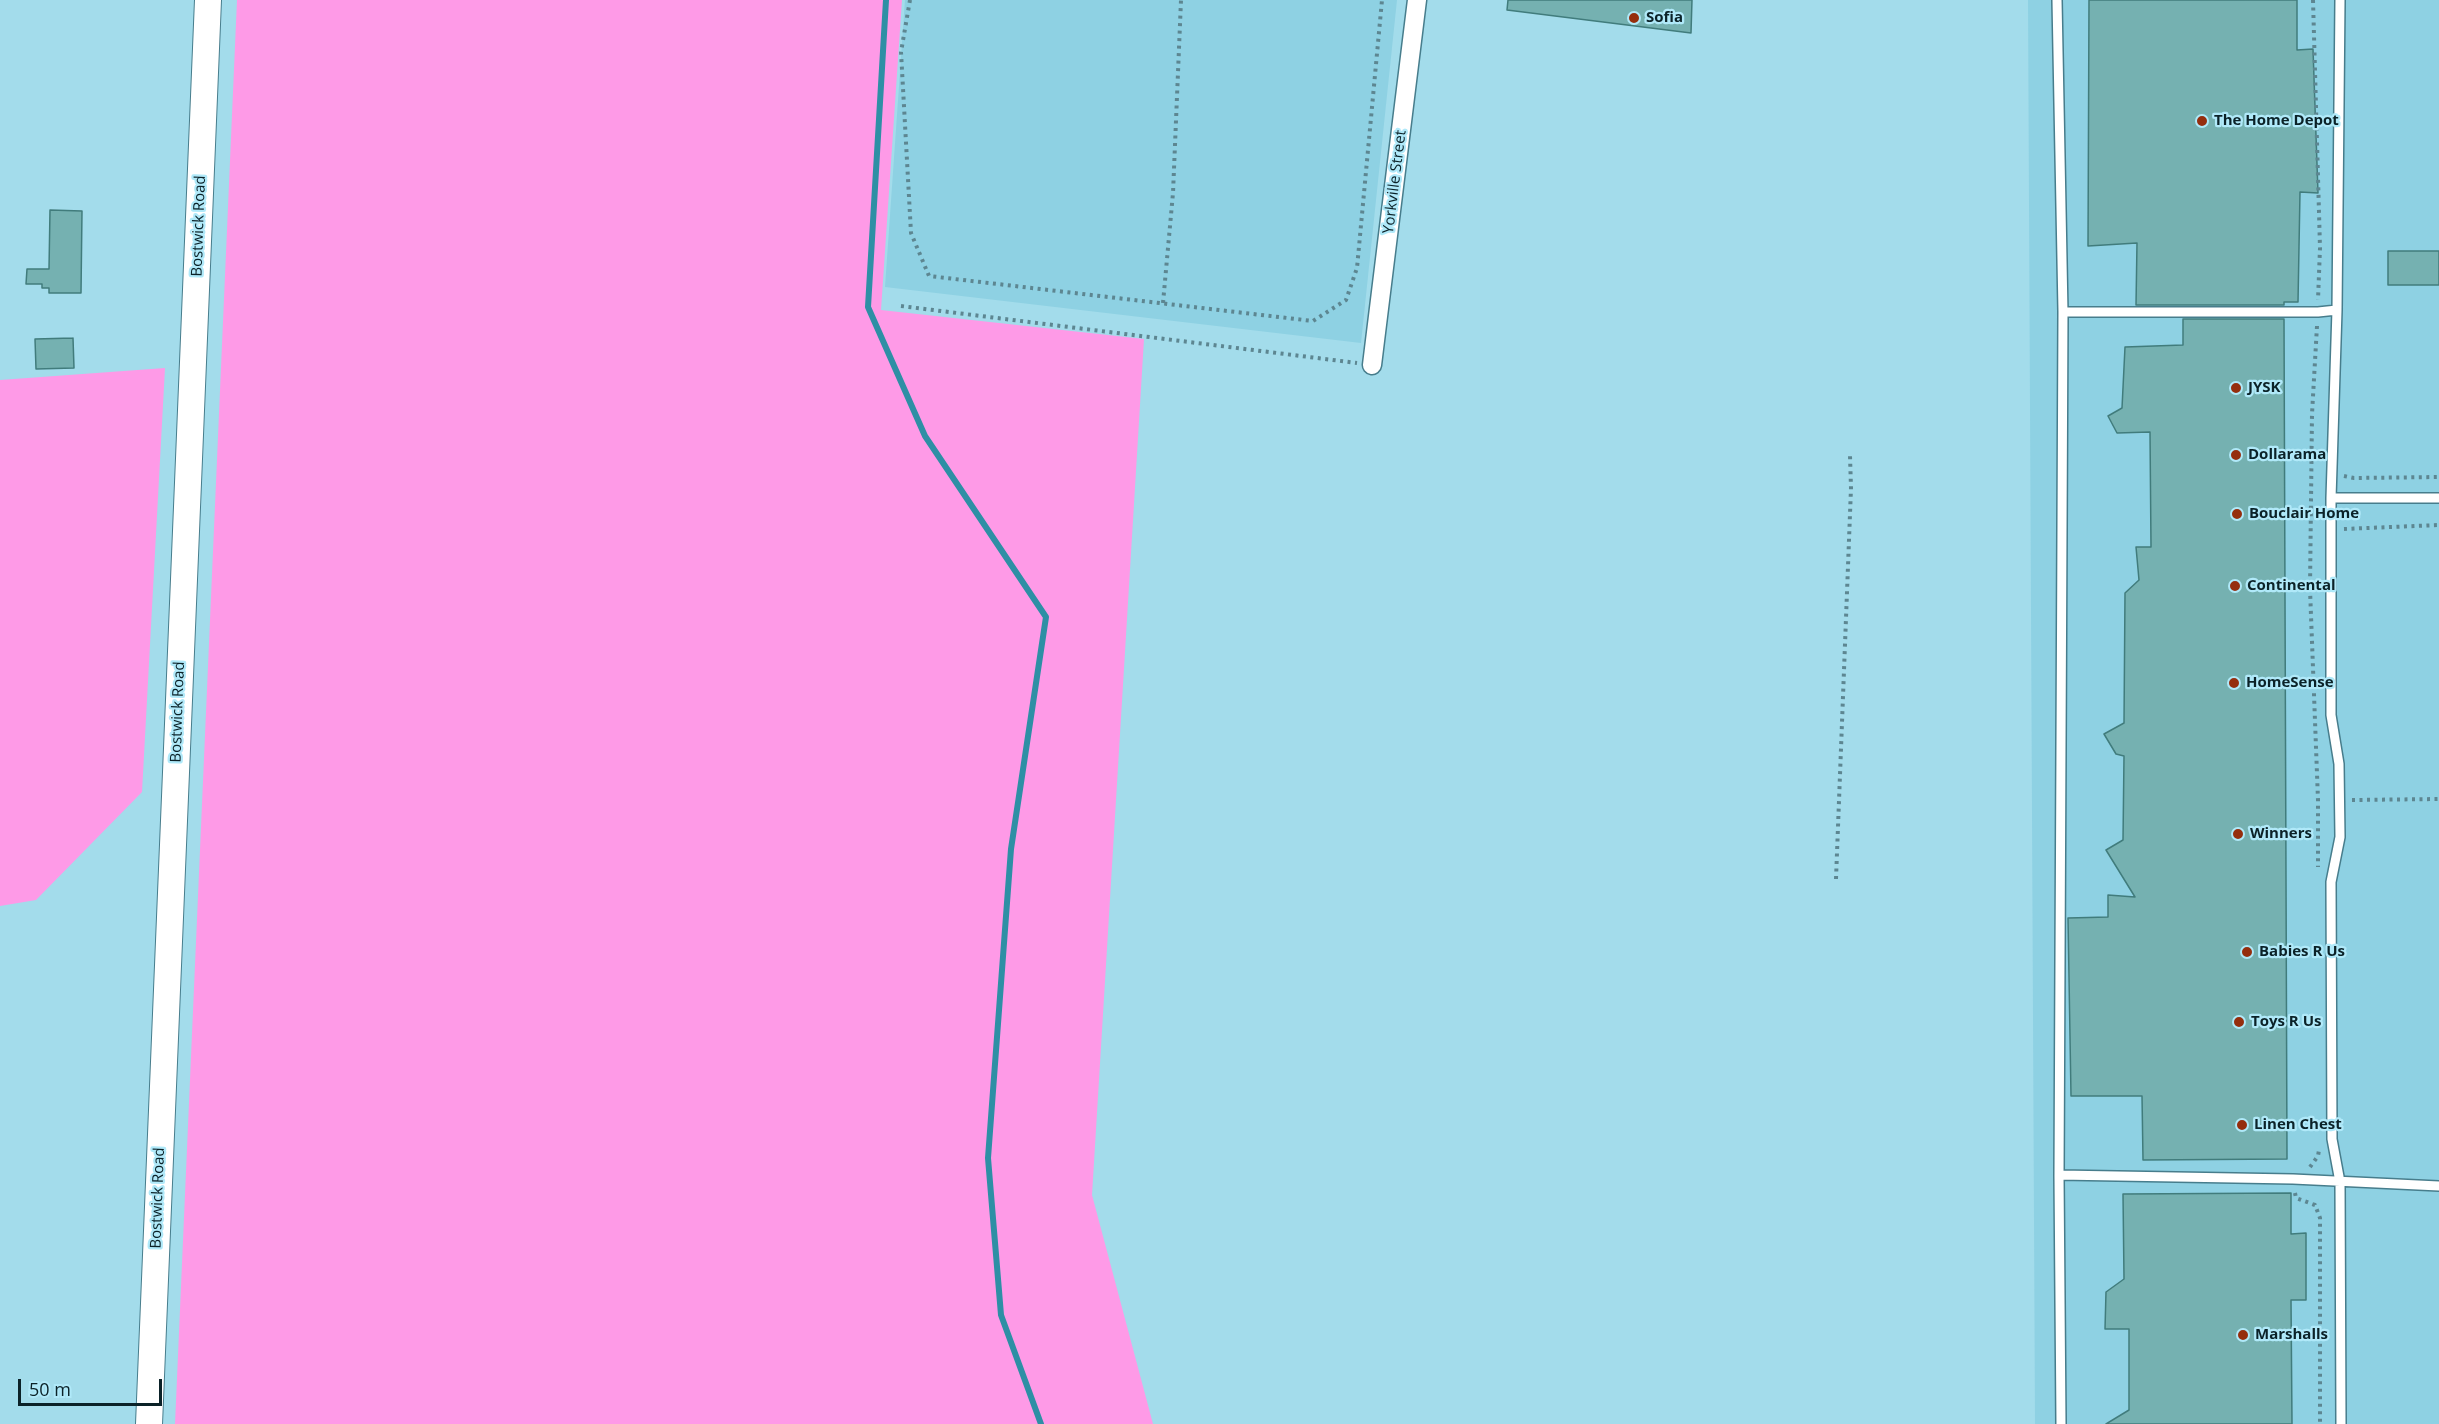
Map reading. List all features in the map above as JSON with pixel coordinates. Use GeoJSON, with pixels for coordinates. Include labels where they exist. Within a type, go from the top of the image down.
{"type":"FeatureCollection","features":[{"type":"Feature","properties":{"kind":"main road","name":"Bostwick Road"},"geometry":{"type":"LineString","coordinates":[[149,1424],[208,0]]}},
{"type":"Feature","properties":{"kind":"street","name":"Yorkville Street"},"geometry":{"type":"LineString","coordinates":[[1372,365],[1417,0]]}},
{"type":"Feature","properties":{"kind":"lane"},"geometry":{"type":"LineString","coordinates":[[2057,0],[2063,312],[2059,1175],[2061,1424]]}},
{"type":"Feature","properties":{"kind":"lane"},"geometry":{"type":"LineString","coordinates":[[2340,0],[2337,310],[2331,498],[2331,715],[2338,764],[2340,837],[2331,882],[2332,1138],[2340,1182],[2341,1424]]}},
{"type":"Feature","properties":{"kind":"lane"},"geometry":{"type":"LineString","coordinates":[[2063,312],[2318,312],[2337,310]]}},
{"type":"Feature","properties":{"kind":"lane"},"geometry":{"type":"LineString","coordinates":[[2331,498],[2439,498]]}},
{"type":"Feature","properties":{"kind":"lane"},"geometry":{"type":"LineString","coordinates":[[2059,1175],[2293,1179],[2439,1186]]}},
{"type":"Feature","properties":{"kind":"path"},"geometry":{"type":"LineString","coordinates":[[910,0],[901,52],[911,234],[929,276],[1313,321],[1346,300],[1357,268],[1382,0]]}},
{"type":"Feature","properties":{"kind":"path"},"geometry":{"type":"LineString","coordinates":[[1162,303],[1173,194],[1181,0]]}},
{"type":"Feature","properties":{"kind":"path"},"geometry":{"type":"LineString","coordinates":[[2313,0],[2320,248],[2311,468],[2310,590],[2318,800],[2318,870]]}},
{"type":"Feature","properties":{"kind":"path"},"geometry":{"type":"LineString","coordinates":[[901,306],[1372,365]]}},
{"type":"Feature","properties":{"kind":"path"},"geometry":{"type":"LineString","coordinates":[[1836,879],[1851,488],[1850,456]]}},
{"type":"Feature","properties":{"kind":"path"},"geometry":{"type":"LineString","coordinates":[[2311,468],[2354,478],[2439,477]]}},
{"type":"Feature","properties":{"kind":"path"},"geometry":{"type":"LineString","coordinates":[[2311,529],[2439,525]]}},
{"type":"Feature","properties":{"kind":"path"},"geometry":{"type":"LineString","coordinates":[[2318,800],[2439,799]]}},
{"type":"Feature","properties":{"kind":"path"},"geometry":{"type":"LineString","coordinates":[[2319,1147],[2318,1156],[2308,1169],[2293,1170],[2293,1179],[2296,1198],[2315,1205],[2320,1218],[2320,1424]]}},
{"type":"Feature","properties":{"kind":"shaded area"},"geometry":{"type":"Polygon","coordinates":[[[237,0],[902,0],[881,310],[1144,339],[1092,1195],[1153,1424],[175,1424],[237,0]]]}},
{"type":"Feature","properties":{"kind":"shaded area"},"geometry":{"type":"Polygon","coordinates":[[[905,0],[1397,0],[1361,343],[885,287],[905,0]]]}},
{"type":"Feature","properties":{"kind":"shaded area"},"geometry":{"type":"Polygon","coordinates":[[[2028,0],[2439,0],[2439,1424],[2035,1424],[2028,0]]]}},
{"type":"Feature","properties":{"kind":"shaded area"},"geometry":{"type":"Polygon","coordinates":[[[165,368],[142,792],[36,900],[0,906],[0,380],[165,368]]]}},
{"type":"Feature","properties":{"kind":"building","name":"Sofia"},"geometry":{"type":"Polygon","coordinates":[[[1508,0],[1692,0],[1691,33],[1507,10],[1508,0]]]}},
{"type":"Feature","properties":{"kind":"building","name":"The Home Depot"},"geometry":{"type":"Polygon","coordinates":[[[2089,0],[2297,0],[2297,50],[2313,49],[2318,193],[2300,192],[2298,302],[2284,302],[2284,305],[2136,305],[2137,243],[2088,246],[2089,0]]]}},
{"type":"Feature","properties":{"kind":"building"},"geometry":{"type":"Polygon","coordinates":[[[50,210],[82,211],[81,293],[49,293],[49,288],[42,288],[42,284],[26,284],[27,269],[49,269],[50,210]]]}},
{"type":"Feature","properties":{"kind":"building"},"geometry":{"type":"Polygon","coordinates":[[[2388,251],[2439,251],[2439,285],[2388,285],[2388,251]]]}},
{"type":"Feature","properties":{"kind":"building"},"geometry":{"type":"Polygon","coordinates":[[[2183,319],[2284,319],[2287,1159],[2143,1160],[2142,1096],[2071,1096],[2068,918],[2108,917],[2108,895],[2135,897],[2106,850],[2123,840],[2124,756],[2116,754],[2104,734],[2124,723],[2125,593],[2139,580],[2136,547],[2151,547],[2150,432],[2117,433],[2108,416],[2122,408],[2125,347],[2183,345],[2183,319]]]}},
{"type":"Feature","properties":{"kind":"building"},"geometry":{"type":"Polygon","coordinates":[[[73,338],[74,368],[36,369],[35,339],[73,338]]]}},
{"type":"Feature","properties":{"kind":"building"},"geometry":{"type":"Polygon","coordinates":[[[2291,1193],[2291,1234],[2306,1233],[2306,1300],[2291,1300],[2292,1424],[2106,1424],[2129,1410],[2129,1329],[2105,1329],[2106,1292],[2124,1279],[2123,1194],[2291,1193]]]}},
{"type":"Feature","properties":{"kind":"waterway"},"geometry":{"type":"LineString","coordinates":[[886,0],[868,307],[925,436],[1046,617],[1011,849],[988,1158],[1001,1315],[1041,1424]]}},
{"type":"Feature","properties":{"kind":"place","name":"Sofia"},"geometry":{"type":"Point","coordinates":[1634,18]}},
{"type":"Feature","properties":{"kind":"place","name":"The Home Depot"},"geometry":{"type":"Point","coordinates":[2202,121]}},
{"type":"Feature","properties":{"kind":"place","name":"JYSK"},"geometry":{"type":"Point","coordinates":[2236,388]}},
{"type":"Feature","properties":{"kind":"place","name":"Dollarama"},"geometry":{"type":"Point","coordinates":[2236,455]}},
{"type":"Feature","properties":{"kind":"place","name":"Bouclair Home"},"geometry":{"type":"Point","coordinates":[2237,514]}},
{"type":"Feature","properties":{"kind":"place","name":"Continental"},"geometry":{"type":"Point","coordinates":[2235,586]}},
{"type":"Feature","properties":{"kind":"place","name":"HomeSense"},"geometry":{"type":"Point","coordinates":[2234,683]}},
{"type":"Feature","properties":{"kind":"place","name":"Winners"},"geometry":{"type":"Point","coordinates":[2238,834]}},
{"type":"Feature","properties":{"kind":"place","name":"Babies R Us"},"geometry":{"type":"Point","coordinates":[2247,952]}},
{"type":"Feature","properties":{"kind":"place","name":"Toys R Us"},"geometry":{"type":"Point","coordinates":[2239,1022]}},
{"type":"Feature","properties":{"kind":"place","name":"Linen Chest"},"geometry":{"type":"Point","coordinates":[2242,1125]}},
{"type":"Feature","properties":{"kind":"place","name":"Marshalls"},"geometry":{"type":"Point","coordinates":[2243,1335]}}]}
